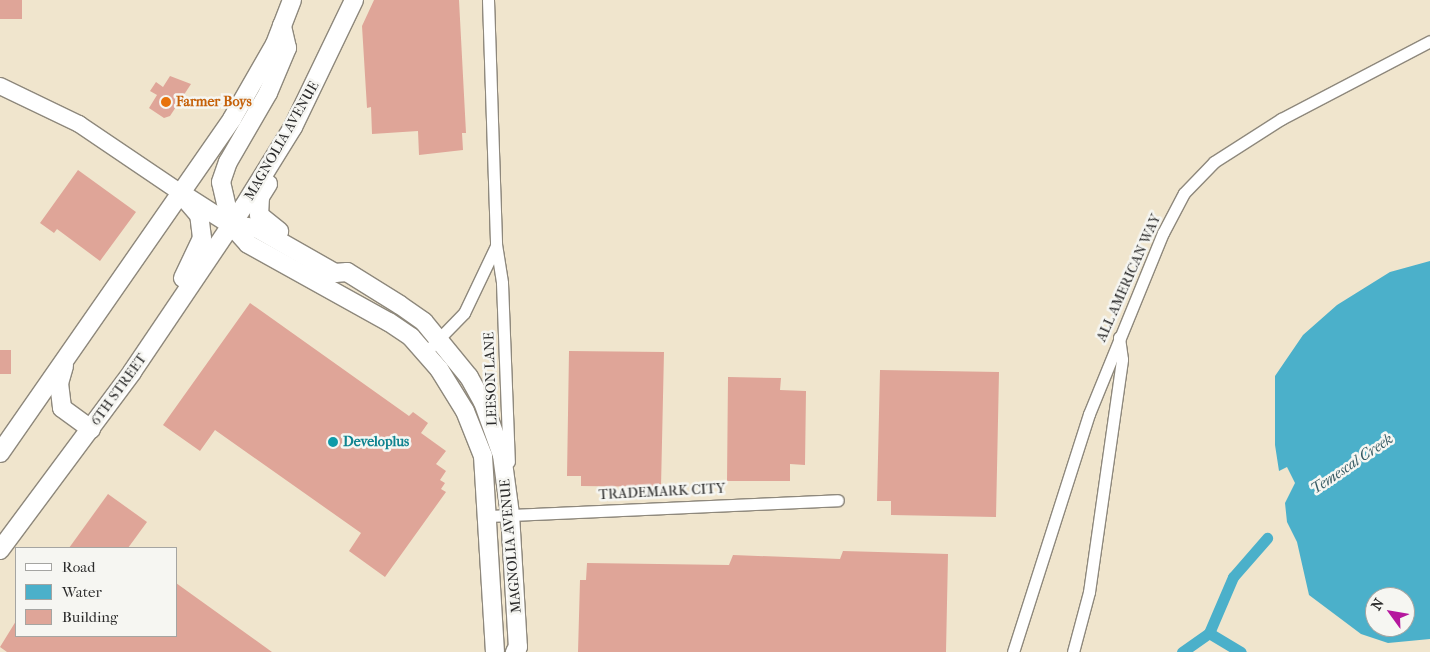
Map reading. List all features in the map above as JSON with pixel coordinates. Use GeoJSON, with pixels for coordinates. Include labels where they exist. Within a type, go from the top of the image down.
{"type":"FeatureCollection","features":[{"type":"Feature","properties":{"kind":"main road"},"geometry":{"type":"LineString","coordinates":[[0,453],[232,119],[282,26],[292,0]]}},
{"type":"Feature","properties":{"kind":"main road","name":"MAGNOLIA AVENUE"},"geometry":{"type":"LineString","coordinates":[[231,225],[293,127],[354,0]]}},
{"type":"Feature","properties":{"kind":"main road"},"geometry":{"type":"LineString","coordinates":[[231,225],[223,200],[221,182],[228,162],[268,93],[287,48],[282,26]]}},
{"type":"Feature","properties":{"kind":"main road"},"geometry":{"type":"LineString","coordinates":[[0,86],[79,124],[180,193],[199,215],[202,238],[192,265],[148,329],[132,372]]}},
{"type":"Feature","properties":{"kind":"main road"},"geometry":{"type":"LineString","coordinates":[[293,127],[280,162],[260,197],[259,215],[272,228],[338,263],[348,272]]}},
{"type":"Feature","properties":{"kind":"main road","name":"MAGNOLIA AVENUE"},"geometry":{"type":"LineString","coordinates":[[180,193],[231,225],[248,244],[367,308],[411,337],[439,369],[465,411],[483,456],[488,516],[494,652]]}},
{"type":"Feature","properties":{"kind":"main road","name":"MAGNOLIA AVENUE"},"geometry":{"type":"LineString","coordinates":[[231,225],[256,228],[335,273],[348,272],[424,322],[455,356],[483,402],[502,455],[510,514],[518,647],[515,652]]}},
{"type":"Feature","properties":{"kind":"main road","name":"6TH STREET"},"geometry":{"type":"LineString","coordinates":[[0,550],[132,372],[231,225]]}},
{"type":"Feature","properties":{"kind":"main road"},"geometry":{"type":"LineString","coordinates":[[67,356],[59,383],[62,408],[90,429]]}},
{"type":"Feature","properties":{"kind":"street","name":"LEESON LANE"},"geometry":{"type":"LineString","coordinates":[[488,0],[496,244],[502,282],[510,514]]}},
{"type":"Feature","properties":{"kind":"street","name":"ALL AMERICAN WAY"},"geometry":{"type":"LineString","coordinates":[[1013,652],[1089,414],[1119,336],[1163,233],[1184,193],[1214,162],[1281,119],[1430,42]]}},
{"type":"Feature","properties":{"kind":"street","name":"LEESON LANE"},"geometry":{"type":"LineString","coordinates":[[425,353],[440,340],[464,313],[476,294],[496,244]]}},
{"type":"Feature","properties":{"kind":"street"},"geometry":{"type":"LineString","coordinates":[[1073,652],[1089,592],[1122,359],[1119,336]]}},
{"type":"Feature","properties":{"kind":"street","name":"TRADEMARK CITY"},"geometry":{"type":"LineString","coordinates":[[488,516],[838,500]]}},
{"type":"Feature","properties":{"kind":"water","name":"Temescal Creek"},"geometry":{"type":"Polygon","coordinates":[[[1430,261],[1430,639],[1388,643],[1370,637],[1415,637],[1415,587],[1365,587],[1365,635],[1309,595],[1297,542],[1287,522],[1285,503],[1295,483],[1287,467],[1279,471],[1275,445],[1275,376],[1303,335],[1337,305],[1390,272],[1430,261]]]}},
{"type":"Feature","properties":{"kind":"building"},"geometry":{"type":"Polygon","coordinates":[[[0,0],[22,0],[22,19],[0,19],[0,0]]]}},
{"type":"Feature","properties":{"kind":"building"},"geometry":{"type":"Polygon","coordinates":[[[374,0],[459,0],[466,133],[462,133],[463,150],[419,155],[418,131],[372,134],[371,107],[367,108],[362,26],[374,0]]]}},
{"type":"Feature","properties":{"kind":"building","name":"Farmer Boys"},"geometry":{"type":"Polygon","coordinates":[[[170,76],[191,84],[170,116],[164,118],[149,108],[157,95],[150,91],[156,82],[163,87],[170,76]]]}},
{"type":"Feature","properties":{"kind":"building"},"geometry":{"type":"Polygon","coordinates":[[[78,170],[136,212],[100,261],[57,229],[54,233],[40,223],[78,170]]]}},
{"type":"Feature","properties":{"kind":"building","name":"Developlus"},"geometry":{"type":"Polygon","coordinates":[[[250,303],[409,416],[413,412],[428,423],[421,433],[446,451],[436,464],[446,471],[440,480],[445,483],[441,489],[446,492],[385,577],[349,551],[361,533],[215,430],[200,451],[163,425],[250,303]]]}},
{"type":"Feature","properties":{"kind":"building"},"geometry":{"type":"Polygon","coordinates":[[[0,350],[11,350],[11,374],[0,374],[0,350]]]}},
{"type":"Feature","properties":{"kind":"building"},"geometry":{"type":"Polygon","coordinates":[[[569,351],[664,352],[661,487],[581,486],[581,476],[567,476],[569,351]]]}},
{"type":"Feature","properties":{"kind":"building"},"geometry":{"type":"Polygon","coordinates":[[[880,370],[999,372],[996,517],[891,515],[891,501],[877,501],[880,370]]]}},
{"type":"Feature","properties":{"kind":"building"},"geometry":{"type":"Polygon","coordinates":[[[728,377],[781,378],[780,390],[806,391],[805,465],[790,464],[790,481],[727,481],[728,377]]]}},
{"type":"Feature","properties":{"kind":"building"},"geometry":{"type":"Polygon","coordinates":[[[108,494],[147,522],[129,547],[70,547],[108,494]]]}},
{"type":"Feature","properties":{"kind":"building"},"geometry":{"type":"Polygon","coordinates":[[[843,551],[948,554],[946,652],[578,652],[580,580],[586,580],[587,563],[729,565],[733,555],[840,559],[843,551]]]}},
{"type":"Feature","properties":{"kind":"building"},"geometry":{"type":"Polygon","coordinates":[[[178,584],[272,652],[7,652],[0,647],[15,623],[15,637],[178,637],[178,584]]]}},
{"type":"Feature","properties":{"kind":"waterway"},"geometry":{"type":"LineString","coordinates":[[1182,652],[1209,633],[1233,577],[1267,538]]}},
{"type":"Feature","properties":{"kind":"waterway"},"geometry":{"type":"LineString","coordinates":[[1209,633],[1241,652]]}},
{"type":"Feature","properties":{"kind":"place","name":"Farmer Boys"},"geometry":{"type":"Point","coordinates":[166,102]}},
{"type":"Feature","properties":{"kind":"place","name":"Developlus"},"geometry":{"type":"Point","coordinates":[333,442]}}]}
